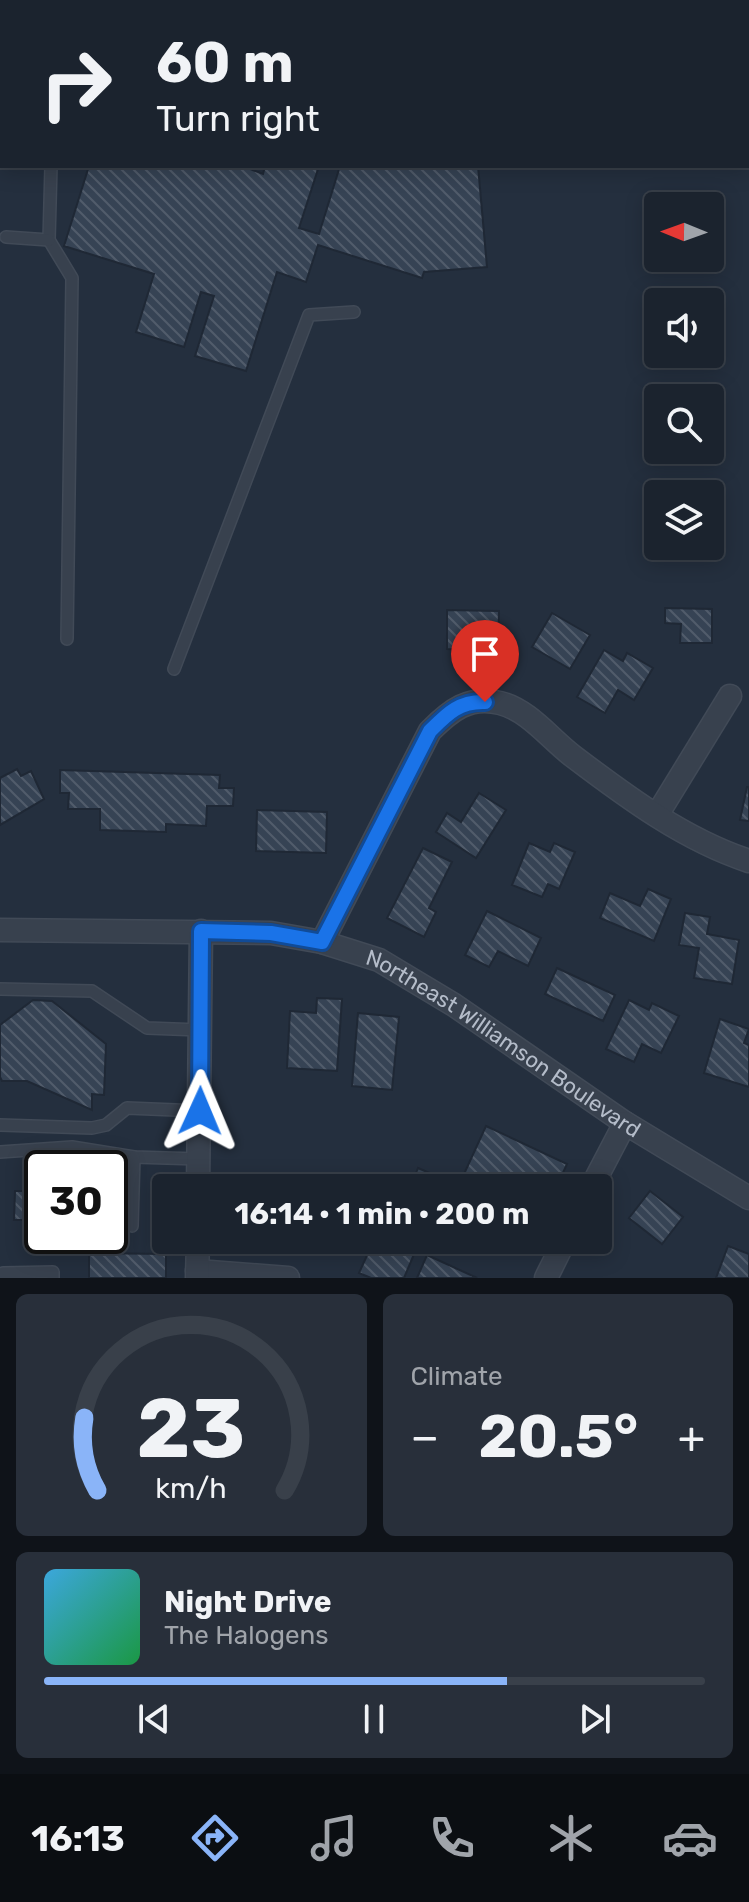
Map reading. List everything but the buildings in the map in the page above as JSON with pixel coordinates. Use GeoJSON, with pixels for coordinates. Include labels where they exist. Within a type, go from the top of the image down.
{"type":"FeatureCollection","features":[{"type":"Feature","properties":{"kind":"street"},"geometry":{"type":"LineString","coordinates":[[657,815],[730,696]]}},
{"type":"Feature","properties":{"kind":"street"},"geometry":{"type":"LineString","coordinates":[[322,942],[430,731],[450,711],[469,702],[501,703],[535,723],[573,756],[657,815],[715,850],[749,861]]}},
{"type":"Feature","properties":{"kind":"street","name":"Northeast Williamson Boulevard"},"geometry":{"type":"LineString","coordinates":[[0,930],[271,933],[322,942],[379,960],[454,1005],[625,1123],[749,1198]]}},
{"type":"Feature","properties":{"kind":"street"},"geometry":{"type":"LineString","coordinates":[[198,1174],[201,931]]}},
{"type":"Feature","properties":{"kind":"street"},"geometry":{"type":"LineString","coordinates":[[598,1174],[625,1123]]}},
{"type":"Feature","properties":{"kind":"street"},"geometry":{"type":"LineString","coordinates":[[198,1254],[197,1274],[288,1278]]}},
{"type":"Feature","properties":{"kind":"street"},"geometry":{"type":"LineString","coordinates":[[546,1278],[558,1254]]}},
{"type":"Feature","properties":{"kind":"lane"},"geometry":{"type":"LineString","coordinates":[[51,168],[49,240],[72,278],[67,639]]}},
{"type":"Feature","properties":{"kind":"lane"},"geometry":{"type":"LineString","coordinates":[[6,237],[49,240]]}},
{"type":"Feature","properties":{"kind":"lane"},"geometry":{"type":"LineString","coordinates":[[174,669],[309,315],[354,312]]}},
{"type":"Feature","properties":{"kind":"lane"},"geometry":{"type":"LineString","coordinates":[[0,989],[92,991],[147,1028],[200,1030]]}},
{"type":"Feature","properties":{"kind":"lane"},"geometry":{"type":"LineString","coordinates":[[0,1125],[92,1128],[106,1125],[127,1108],[200,1111]]}},
{"type":"Feature","properties":{"kind":"lane"},"geometry":{"type":"LineString","coordinates":[[0,1152],[72,1147],[134,1157],[199,1159]]}},
{"type":"Feature","properties":{"kind":"lane"},"geometry":{"type":"LineString","coordinates":[[132,1226],[134,1157]]}},
{"type":"Feature","properties":{"kind":"lane"},"geometry":{"type":"LineString","coordinates":[[3,1278],[3,1273],[53,1272],[53,1278]]}},
{"type":"Feature","properties":{"kind":"route"},"geometry":{"type":"LineString","coordinates":[[200,1111],[201,931],[271,933],[322,942],[430,731],[450,711],[469,702],[485,702]]}}]}
